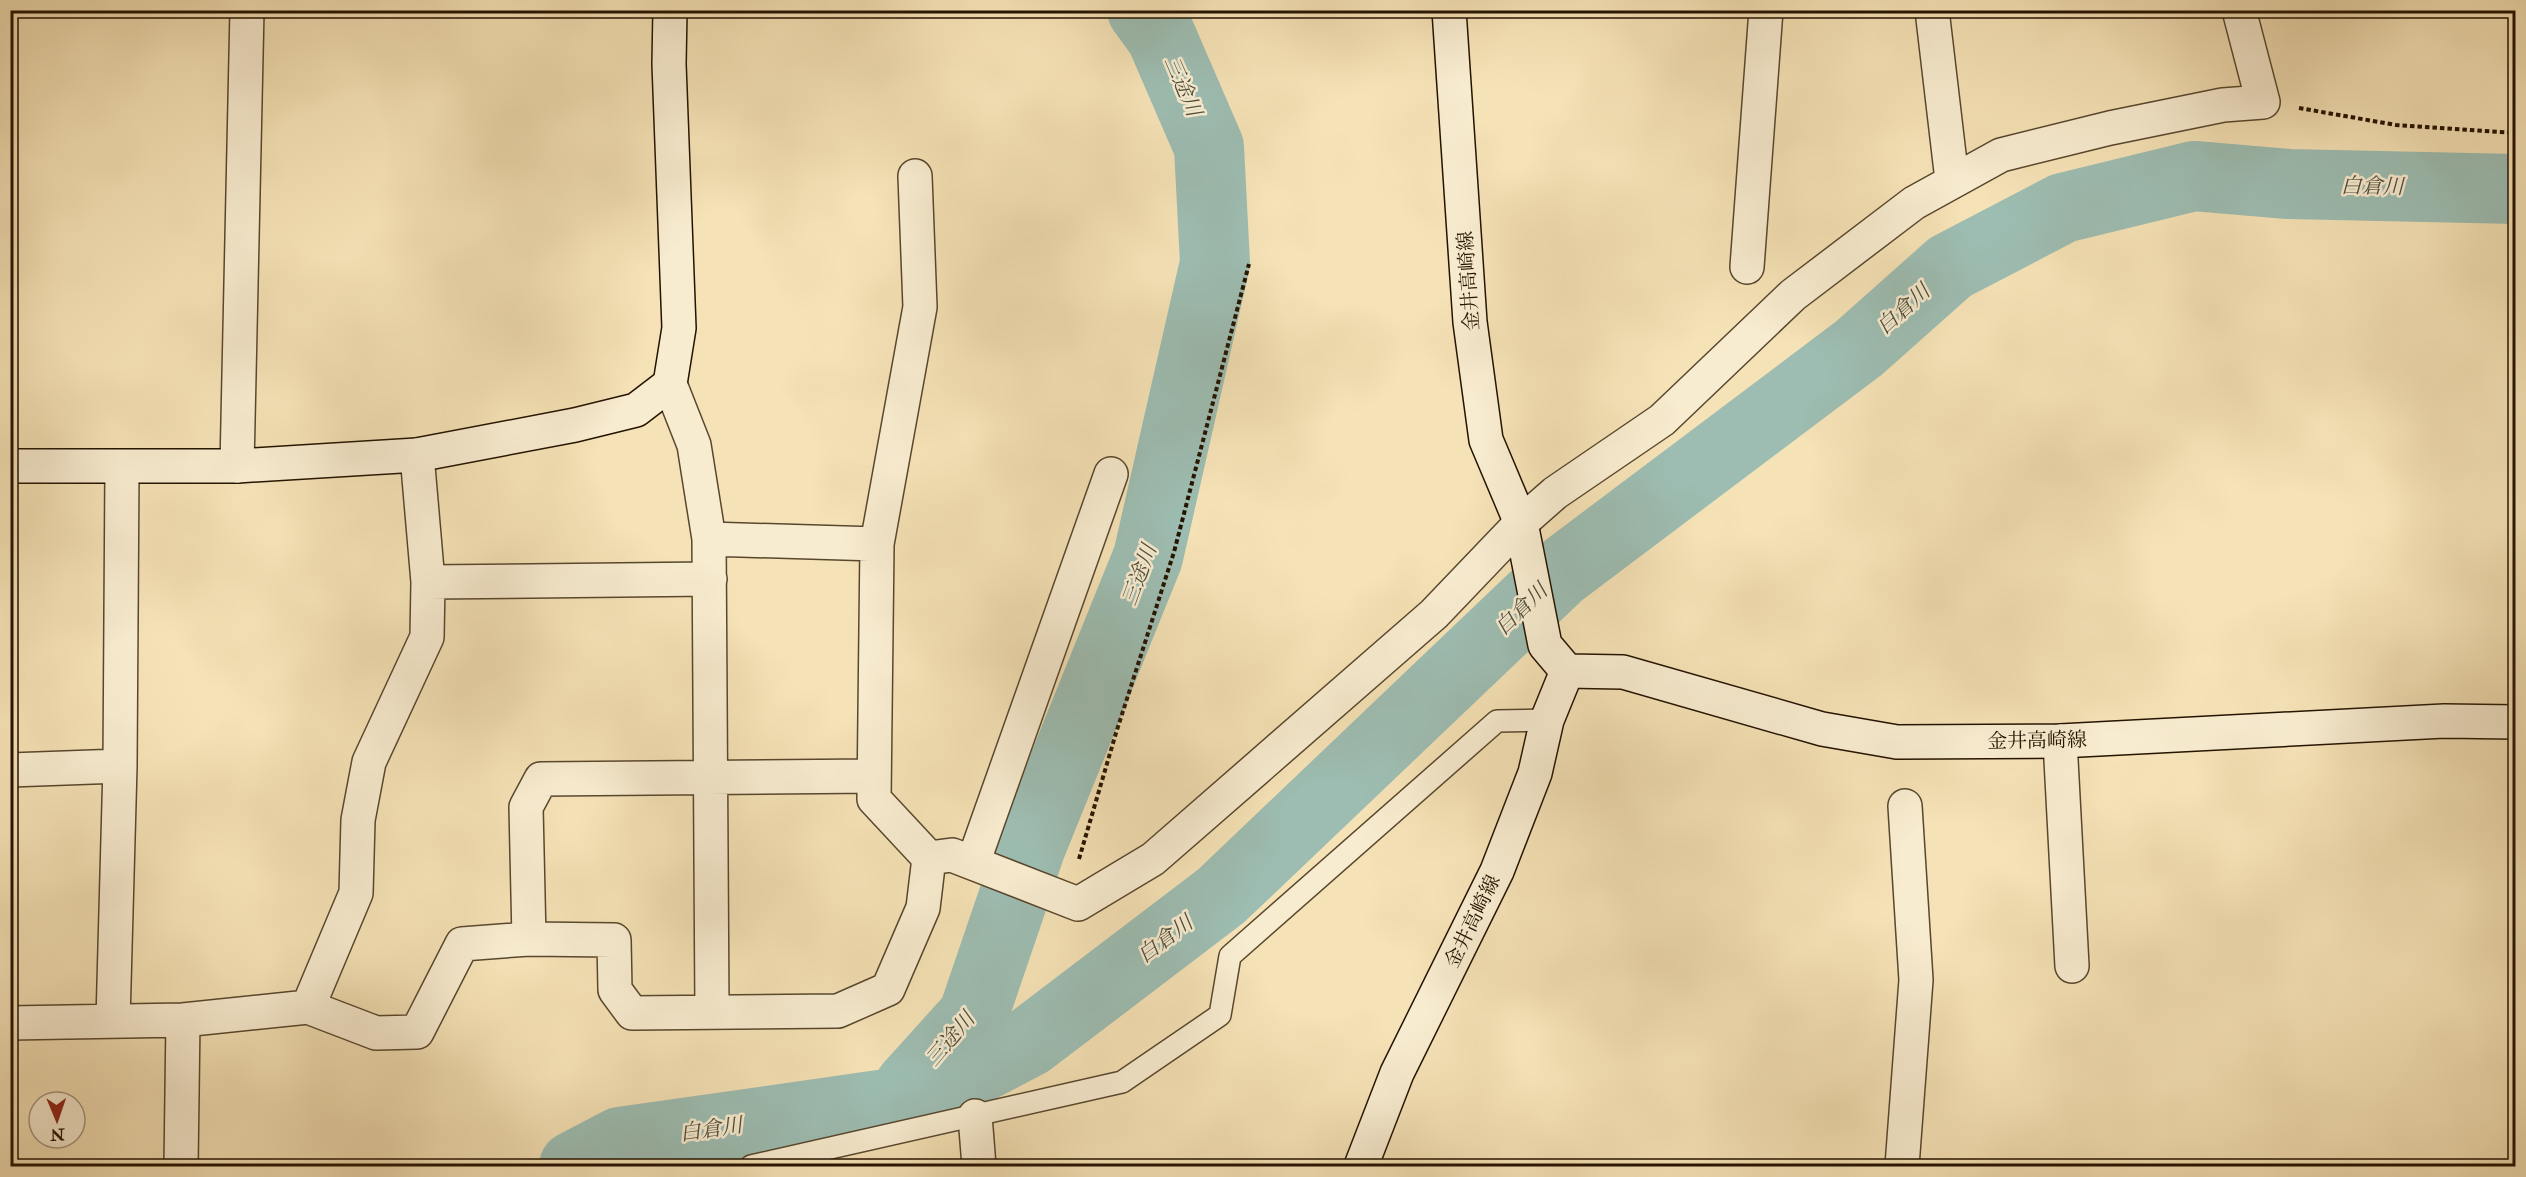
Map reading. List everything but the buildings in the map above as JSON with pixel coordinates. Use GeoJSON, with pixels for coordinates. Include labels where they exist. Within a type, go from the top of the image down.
{"type":"FeatureCollection","features":[{"type":"Feature","properties":{"kind":"street"},"geometry":{"type":"LineString","coordinates":[[237,466],[247,10]]}},
{"type":"Feature","properties":{"kind":"street"},"geometry":{"type":"LineString","coordinates":[[670,10],[670,76],[679,328],[670,384],[694,445],[709,539],[712,1012]]}},
{"type":"Feature","properties":{"kind":"street","name":"金井高崎線"},"geometry":{"type":"LineString","coordinates":[[1449,10],[1470,322],[1486,440],[1522,533],[1545,645],[1567,671],[1623,672],[1822,729],[1897,742],[2060,741],[2444,721],[2516,722]]}},
{"type":"Feature","properties":{"kind":"street"},"geometry":{"type":"LineString","coordinates":[[1746,267],[1766,10]]}},
{"type":"Feature","properties":{"kind":"street"},"geometry":{"type":"LineString","coordinates":[[1932,10],[1952,180]]}},
{"type":"Feature","properties":{"kind":"street"},"geometry":{"type":"LineString","coordinates":[[929,858],[952,855],[1078,904],[1153,859],[1434,614],[1522,533],[1555,493],[1662,420],[1793,295],[1914,203],[2001,155],[2212,108],[2263,102],[2239,10]]}},
{"type":"Feature","properties":{"kind":"street"},"geometry":{"type":"LineString","coordinates":[[915,176],[920,308],[877,544],[874,799],[929,858]]}},
{"type":"Feature","properties":{"kind":"street"},"geometry":{"type":"LineString","coordinates":[[10,466],[122,468],[237,466],[417,455],[575,425],[636,410],[670,384]]}},
{"type":"Feature","properties":{"kind":"street"},"geometry":{"type":"LineString","coordinates":[[308,1007],[356,893],[358,820],[369,762],[427,637],[428,582],[417,455]]}},
{"type":"Feature","properties":{"kind":"street"},"geometry":{"type":"LineString","coordinates":[[113,1020],[120,765],[122,468]]}},
{"type":"Feature","properties":{"kind":"street"},"geometry":{"type":"LineString","coordinates":[[987,868],[1111,474]]}},
{"type":"Feature","properties":{"kind":"street"},"geometry":{"type":"LineString","coordinates":[[709,539],[877,544]]}},
{"type":"Feature","properties":{"kind":"street"},"geometry":{"type":"LineString","coordinates":[[428,582],[710,579]]}},
{"type":"Feature","properties":{"kind":"street","name":"金井高崎線"},"geometry":{"type":"LineString","coordinates":[[1361,1167],[1396,1073],[1497,871],[1535,773],[1547,720],[1567,671]]}},
{"type":"Feature","properties":{"kind":"street"},"geometry":{"type":"LineString","coordinates":[[2060,741],[2072,966]]}},
{"type":"Feature","properties":{"kind":"street"},"geometry":{"type":"LineString","coordinates":[[10,770],[120,765]]}},
{"type":"Feature","properties":{"kind":"street"},"geometry":{"type":"LineString","coordinates":[[530,939],[526,807],[542,779],[874,776]]}},
{"type":"Feature","properties":{"kind":"street"},"geometry":{"type":"LineString","coordinates":[[1902,1167],[1916,980],[1905,806]]}},
{"type":"Feature","properties":{"kind":"street"},"geometry":{"type":"LineString","coordinates":[[10,1023],[183,1020],[308,1007],[376,1034],[417,1032],[462,944],[530,939],[614,940],[615,990],[632,1013],[838,1011],[888,989],[922,908],[929,858]]}},
{"type":"Feature","properties":{"kind":"street"},"geometry":{"type":"LineString","coordinates":[[181,1167],[183,1020]]}},
{"type":"Feature","properties":{"kind":"street"},"geometry":{"type":"LineString","coordinates":[[975,1116],[979,1167]]}},
{"type":"Feature","properties":{"kind":"lane"},"geometry":{"type":"LineString","coordinates":[[752,1167],[1122,1082],[1220,1015],[1230,956],[1497,721],[1547,720]]}},
{"type":"Feature","properties":{"kind":"path"},"geometry":{"type":"LineString","coordinates":[[2263,102],[2396,125],[2516,133]]}},
{"type":"Feature","properties":{"kind":"path"},"geometry":{"type":"LineString","coordinates":[[1061,898],[1174,552],[1249,264]]}},
{"type":"Feature","properties":{"kind":"waterway","name":"三途川"},"geometry":{"type":"LineString","coordinates":[[909,1087],[973,1016],[1031,846],[1148,557],[1215,263],[1209,147],[1161,36],[1142,10]]}},
{"type":"Feature","properties":{"kind":"waterway","name":"白倉川"},"geometry":{"type":"LineString","coordinates":[[574,1166],[620,1142],[894,1103],[948,1084],[1029,1042],[1221,896],[1560,573],[1859,348],[1950,267],[2063,208],[2194,176],[2289,184],[2516,189]]}}]}
